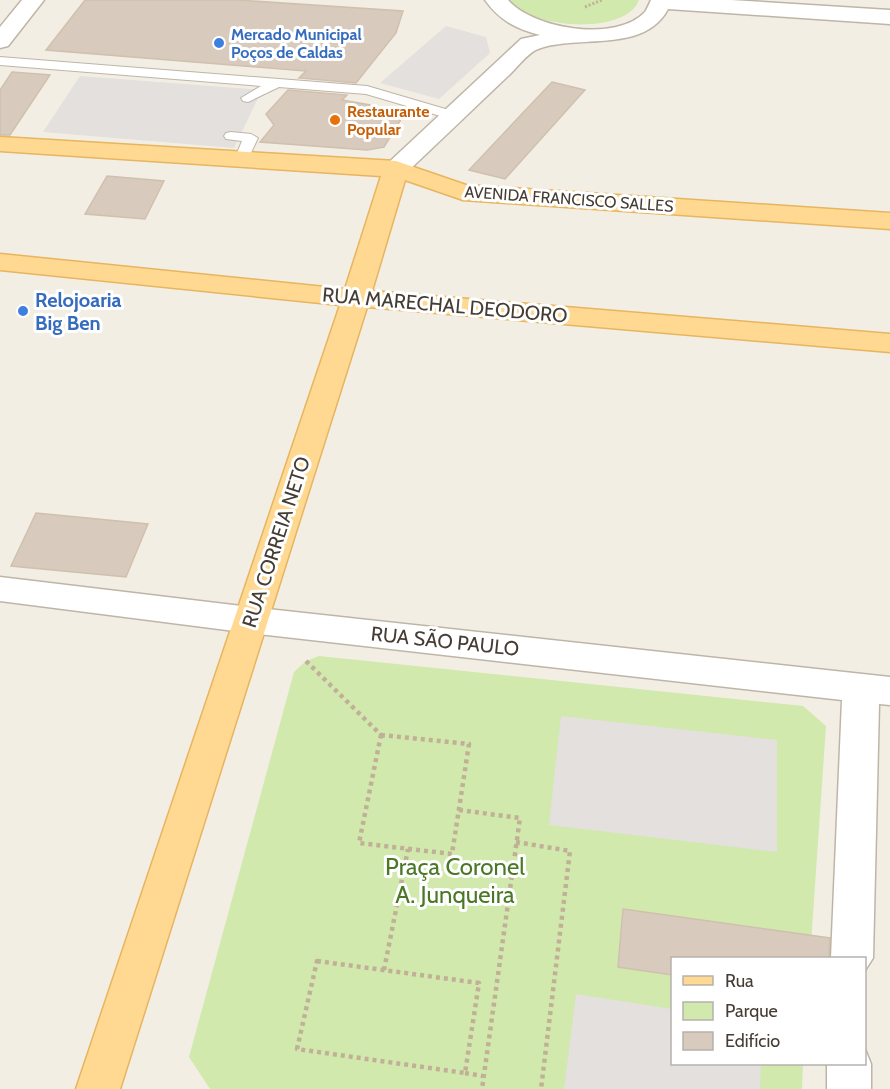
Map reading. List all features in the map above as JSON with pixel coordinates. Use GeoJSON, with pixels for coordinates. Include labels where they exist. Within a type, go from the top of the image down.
{"type":"FeatureCollection","features":[{"type":"Feature","properties":{"kind":"main road","name":"AVENIDA FRANCISCO SALLES"},"geometry":{"type":"LineString","coordinates":[[0,144],[237,147],[396,168],[463,192],[890,221]]}},
{"type":"Feature","properties":{"kind":"main road","name":"RUA CORREIA NETO"},"geometry":{"type":"LineString","coordinates":[[98,1089],[356,298],[396,168]]}},
{"type":"Feature","properties":{"kind":"main road","name":"RUA MARECHAL DEODORO"},"geometry":{"type":"LineString","coordinates":[[0,262],[356,298],[890,343]]}},
{"type":"Feature","properties":{"kind":"street"},"geometry":{"type":"LineString","coordinates":[[0,41],[33,0]]}},
{"type":"Feature","properties":{"kind":"street"},"geometry":{"type":"LineString","coordinates":[[492,4],[527,34],[578,35],[627,30],[645,22],[657,13],[662,1],[890,17]]}},
{"type":"Feature","properties":{"kind":"street"},"geometry":{"type":"LineString","coordinates":[[396,168],[454,116],[527,34]]}},
{"type":"Feature","properties":{"kind":"street","name":"RUA SÃO PAULO"},"geometry":{"type":"LineString","coordinates":[[0,589],[250,620],[875,689]]}},
{"type":"Feature","properties":{"kind":"street"},"geometry":{"type":"LineString","coordinates":[[852,957],[875,689]]}},
{"type":"Feature","properties":{"kind":"street"},"geometry":{"type":"LineString","coordinates":[[849,1065],[849,1089]]}},
{"type":"Feature","properties":{"kind":"lane"},"geometry":{"type":"LineString","coordinates":[[0,61],[367,90],[454,116]]}},
{"type":"Feature","properties":{"kind":"lane"},"geometry":{"type":"LineString","coordinates":[[248,98],[276,83]]}},
{"type":"Feature","properties":{"kind":"path"},"geometry":{"type":"LineString","coordinates":[[577,8],[595,5],[602,0]]}},
{"type":"Feature","properties":{"kind":"path"},"geometry":{"type":"LineString","coordinates":[[306,661],[381,735],[469,744],[452,854],[359,843],[381,735]]}},
{"type":"Feature","properties":{"kind":"path"},"geometry":{"type":"LineString","coordinates":[[459,810],[520,818],[482,1089]]}},
{"type":"Feature","properties":{"kind":"path"},"geometry":{"type":"LineString","coordinates":[[516,842],[570,850],[541,1089]]}},
{"type":"Feature","properties":{"kind":"path"},"geometry":{"type":"LineString","coordinates":[[384,970],[408,849]]}},
{"type":"Feature","properties":{"kind":"path"},"geometry":{"type":"LineString","coordinates":[[465,1073],[479,983],[317,961],[297,1049],[483,1076]]}},
{"type":"Feature","properties":{"kind":"green space"},"geometry":{"type":"Polygon","coordinates":[[[510,0],[639,0],[631,12],[616,19],[577,24],[536,17],[520,10],[510,0]]]}},
{"type":"Feature","properties":{"kind":"green space","name":"Praça Coronel A. Junqueira"},"geometry":{"type":"Polygon","coordinates":[[[319,656],[803,706],[826,726],[810,957],[671,957],[671,1065],[803,1065],[802,1089],[210,1089],[189,1057],[294,672],[306,661],[319,656]]]}},
{"type":"Feature","properties":{"kind":"shaded area"},"geometry":{"type":"Polygon","coordinates":[[[446,26],[486,37],[490,53],[439,99],[380,83],[446,26]]]}},
{"type":"Feature","properties":{"kind":"shaded area"},"geometry":{"type":"Polygon","coordinates":[[[80,76],[262,90],[234,148],[43,132],[80,76]]]}},
{"type":"Feature","properties":{"kind":"shaded area"},"geometry":{"type":"Polygon","coordinates":[[[561,716],[777,740],[777,852],[549,825],[561,716]]]}},
{"type":"Feature","properties":{"kind":"shaded area"},"geometry":{"type":"Polygon","coordinates":[[[576,994],[671,1009],[671,1065],[761,1065],[760,1089],[564,1089],[576,994]]]}},
{"type":"Feature","properties":{"kind":"building","name":"Mercado Municipal Poços de Caldas"},"geometry":{"type":"Polygon","coordinates":[[[85,0],[237,0],[403,11],[396,33],[356,83],[299,78],[306,71],[46,50],[85,0]]]}},
{"type":"Feature","properties":{"kind":"building"},"geometry":{"type":"Polygon","coordinates":[[[12,72],[50,75],[10,135],[0,135],[0,90],[12,72]]]}},
{"type":"Feature","properties":{"kind":"building"},"geometry":{"type":"Polygon","coordinates":[[[552,82],[585,90],[505,179],[469,170],[552,82]]]}},
{"type":"Feature","properties":{"kind":"building","name":"Restaurante Popular"},"geometry":{"type":"Polygon","coordinates":[[[288,90],[347,95],[342,100],[370,105],[370,111],[403,116],[384,147],[367,150],[260,142],[274,125],[266,114],[288,90]]]}},
{"type":"Feature","properties":{"kind":"building"},"geometry":{"type":"Polygon","coordinates":[[[107,176],[164,181],[145,219],[85,214],[107,176]]]}},
{"type":"Feature","properties":{"kind":"building"},"geometry":{"type":"Polygon","coordinates":[[[36,513],[148,524],[126,577],[11,566],[36,513]]]}},
{"type":"Feature","properties":{"kind":"building"},"geometry":{"type":"Polygon","coordinates":[[[623,909],[830,938],[829,957],[671,957],[671,975],[618,967],[623,909]]]}},
{"type":"Feature","properties":{"kind":"place","name":"Mercado Municipal Poços de Caldas"},"geometry":{"type":"Point","coordinates":[219,43]}},
{"type":"Feature","properties":{"kind":"place","name":"Restaurante Popular"},"geometry":{"type":"Point","coordinates":[335,120]}},
{"type":"Feature","properties":{"kind":"place","name":"Relojoaria Big Ben"},"geometry":{"type":"Point","coordinates":[23,311]}}]}
